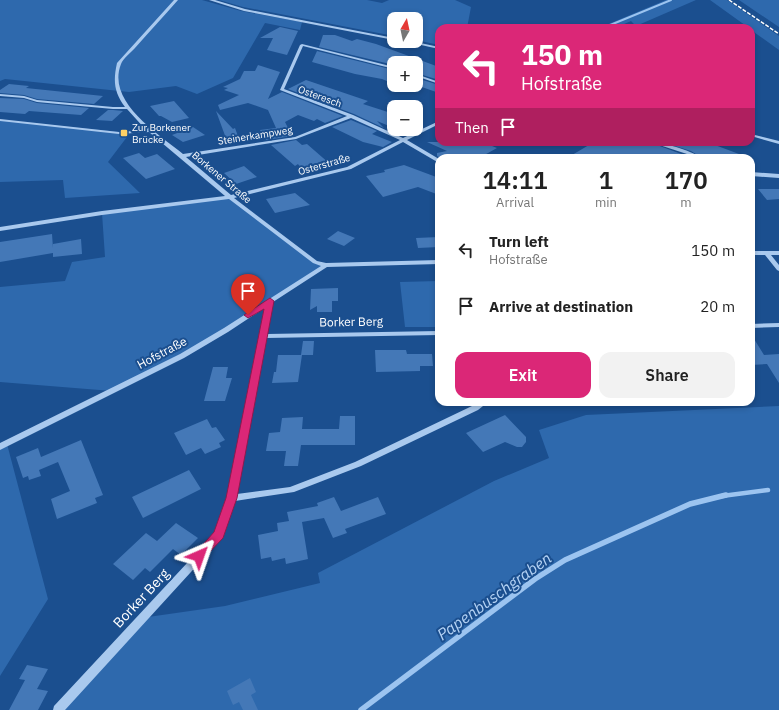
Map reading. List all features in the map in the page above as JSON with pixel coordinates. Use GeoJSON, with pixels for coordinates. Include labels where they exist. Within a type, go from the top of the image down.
{"type":"FeatureCollection","features":[{"type":"Feature","properties":{"kind":"street","name":"Borkener Straße"},"geometry":{"type":"LineString","coordinates":[[176,0],[119,63],[116,74],[118,91],[128,108],[148,131],[182,156],[230,197],[315,262],[326,265],[435,262]]}},
{"type":"Feature","properties":{"kind":"street"},"geometry":{"type":"LineString","coordinates":[[210,0],[244,10],[387,38]]}},
{"type":"Feature","properties":{"kind":"street","name":"Osteresch"},"geometry":{"type":"LineString","coordinates":[[387,66],[302,45],[282,90],[351,116],[403,140],[435,159]]}},
{"type":"Feature","properties":{"kind":"street"},"geometry":{"type":"LineString","coordinates":[[423,45],[435,47]]}},
{"type":"Feature","properties":{"kind":"street"},"geometry":{"type":"LineString","coordinates":[[423,77],[435,82]]}},
{"type":"Feature","properties":{"kind":"street"},"geometry":{"type":"LineString","coordinates":[[0,95],[24,97],[37,101],[128,108]]}},
{"type":"Feature","properties":{"kind":"street","name":"Steinerkampweg"},"geometry":{"type":"LineString","coordinates":[[182,156],[296,138],[351,116]]}},
{"type":"Feature","properties":{"kind":"street"},"geometry":{"type":"LineString","coordinates":[[0,120],[119,133],[148,131]]}},
{"type":"Feature","properties":{"kind":"street","name":"Osterstraße"},"geometry":{"type":"LineString","coordinates":[[230,197],[349,168],[435,124]]}},
{"type":"Feature","properties":{"kind":"street"},"geometry":{"type":"LineString","coordinates":[[755,136],[779,143]]}},
{"type":"Feature","properties":{"kind":"street"},"geometry":{"type":"LineString","coordinates":[[665,146],[691,154]]}},
{"type":"Feature","properties":{"kind":"street"},"geometry":{"type":"LineString","coordinates":[[755,174],[779,176]]}},
{"type":"Feature","properties":{"kind":"street"},"geometry":{"type":"LineString","coordinates":[[0,230],[102,213],[230,197]]}},
{"type":"Feature","properties":{"kind":"street"},"geometry":{"type":"LineString","coordinates":[[755,253],[779,253]]}},
{"type":"Feature","properties":{"kind":"street"},"geometry":{"type":"LineString","coordinates":[[767,253],[779,269]]}},
{"type":"Feature","properties":{"kind":"street","name":"Hofstraße"},"geometry":{"type":"LineString","coordinates":[[0,447],[182,356],[326,265]]}},
{"type":"Feature","properties":{"kind":"street","name":"Borker Berg"},"geometry":{"type":"LineString","coordinates":[[58,710],[219,534],[232,498],[270,301]]}},
{"type":"Feature","properties":{"kind":"street"},"geometry":{"type":"LineString","coordinates":[[755,326],[779,325]]}},
{"type":"Feature","properties":{"kind":"street","name":"Borker Berg"},"geometry":{"type":"LineString","coordinates":[[264,336],[435,333]]}},
{"type":"Feature","properties":{"kind":"street"},"geometry":{"type":"LineString","coordinates":[[232,498],[291,490],[358,464],[478,406]]}},
{"type":"Feature","properties":{"kind":"shaded area"},"geometry":{"type":"Polygon","coordinates":[[[0,0],[202,0],[241,11],[302,22],[300,30],[265,23],[233,78],[197,94],[176,86],[129,92],[5,79],[0,81],[0,0]]]}},
{"type":"Feature","properties":{"kind":"shaded area"},"geometry":{"type":"Polygon","coordinates":[[[219,0],[367,0],[382,3],[389,0],[455,0],[471,7],[468,24],[435,24],[435,44],[423,42],[423,12],[387,12],[387,35],[243,7],[219,0]]]}},
{"type":"Feature","properties":{"kind":"shaded area"},"geometry":{"type":"Polygon","coordinates":[[[666,0],[696,0],[641,24],[634,24],[631,21],[624,24],[609,24],[666,0]]]}},
{"type":"Feature","properties":{"kind":"shaded area"},"geometry":{"type":"Polygon","coordinates":[[[710,0],[727,0],[779,36],[779,50],[755,33],[755,24],[743,24],[710,0]]]}},
{"type":"Feature","properties":{"kind":"shaded area"},"geometry":{"type":"Polygon","coordinates":[[[739,0],[779,0],[779,27],[739,0]]]}},
{"type":"Feature","properties":{"kind":"shaded area"},"geometry":{"type":"Polygon","coordinates":[[[0,120],[130,133],[108,162],[140,193],[65,198],[63,180],[0,182],[0,120]]]}},
{"type":"Feature","properties":{"kind":"shaded area"},"geometry":{"type":"Polygon","coordinates":[[[230,197],[315,262],[326,265],[226,330],[112,391],[0,382],[0,287],[65,281],[72,262],[105,257],[102,213],[230,197]]]}},
{"type":"Feature","properties":{"kind":"shaded area"},"geometry":{"type":"Polygon","coordinates":[[[435,281],[435,327],[405,327],[400,282],[435,281]]]}},
{"type":"Feature","properties":{"kind":"shaded area"},"geometry":{"type":"Polygon","coordinates":[[[779,406],[779,710],[58,710],[141,618],[225,606],[320,583],[318,573],[494,481],[549,458],[539,430],[586,415],[779,406]]]}},
{"type":"Feature","properties":{"kind":"shaded area"},"geometry":{"type":"Polygon","coordinates":[[[7,444],[48,599],[0,676],[0,447],[7,444]]]}},
{"type":"Feature","properties":{"kind":"building"},"geometry":{"type":"Polygon","coordinates":[[[280,27],[298,31],[287,55],[267,50],[273,38],[260,38],[280,27]]]}},
{"type":"Feature","properties":{"kind":"building"},"geometry":{"type":"Polygon","coordinates":[[[323,35],[335,35],[352,41],[357,39],[409,56],[387,56],[387,63],[319,47],[323,35]]]}},
{"type":"Feature","properties":{"kind":"building"},"geometry":{"type":"Polygon","coordinates":[[[317,51],[387,68],[387,81],[355,74],[312,62],[317,51]]]}},
{"type":"Feature","properties":{"kind":"building"},"geometry":{"type":"Polygon","coordinates":[[[423,61],[435,66],[435,79],[423,75],[423,61]]]}},
{"type":"Feature","properties":{"kind":"building"},"geometry":{"type":"Polygon","coordinates":[[[258,65],[280,72],[268,99],[282,92],[343,116],[325,123],[317,119],[314,121],[298,115],[285,122],[292,136],[266,140],[260,130],[276,128],[268,110],[248,103],[220,110],[218,105],[239,95],[224,90],[228,88],[223,87],[240,79],[244,71],[255,71],[258,65]]]}},
{"type":"Feature","properties":{"kind":"building"},"geometry":{"type":"Polygon","coordinates":[[[306,80],[368,101],[363,104],[387,112],[387,125],[377,121],[384,128],[354,114],[288,89],[306,80]]]}},
{"type":"Feature","properties":{"kind":"building"},"geometry":{"type":"Polygon","coordinates":[[[423,80],[435,84],[435,92],[423,87],[423,80]]]}},
{"type":"Feature","properties":{"kind":"building"},"geometry":{"type":"Polygon","coordinates":[[[9,84],[29,86],[26,88],[103,96],[94,104],[37,99],[24,95],[0,93],[0,90],[9,84]]]}},
{"type":"Feature","properties":{"kind":"building"},"geometry":{"type":"Polygon","coordinates":[[[0,98],[24,99],[37,103],[89,108],[81,115],[29,111],[25,114],[0,112],[0,98]]]}},
{"type":"Feature","properties":{"kind":"building"},"geometry":{"type":"Polygon","coordinates":[[[174,101],[189,118],[172,122],[159,116],[150,106],[174,101]]]}},
{"type":"Feature","properties":{"kind":"building"},"geometry":{"type":"Polygon","coordinates":[[[108,110],[123,111],[112,121],[96,120],[108,110]]]}},
{"type":"Feature","properties":{"kind":"building"},"geometry":{"type":"Polygon","coordinates":[[[216,111],[233,129],[235,128],[239,139],[227,141],[216,111]]]}},
{"type":"Feature","properties":{"kind":"building"},"geometry":{"type":"Polygon","coordinates":[[[351,120],[377,131],[372,134],[392,142],[383,147],[363,142],[332,127],[351,120]]]}},
{"type":"Feature","properties":{"kind":"building"},"geometry":{"type":"Polygon","coordinates":[[[193,127],[205,135],[183,142],[172,135],[193,127]]]}},
{"type":"Feature","properties":{"kind":"building"},"geometry":{"type":"Polygon","coordinates":[[[296,140],[302,145],[307,144],[330,164],[302,170],[298,164],[295,166],[271,145],[296,140]]]}},
{"type":"Feature","properties":{"kind":"building"},"geometry":{"type":"Polygon","coordinates":[[[427,142],[435,142],[435,146],[427,142]]]}},
{"type":"Feature","properties":{"kind":"building"},"geometry":{"type":"Polygon","coordinates":[[[436,146],[492,146],[497,148],[486,154],[437,154],[447,151],[436,146]]]}},
{"type":"Feature","properties":{"kind":"building"},"geometry":{"type":"Polygon","coordinates":[[[587,146],[660,146],[681,154],[574,154],[587,146]]]}},
{"type":"Feature","properties":{"kind":"building"},"geometry":{"type":"Polygon","coordinates":[[[675,146],[718,146],[739,154],[696,154],[675,146]]]}},
{"type":"Feature","properties":{"kind":"building"},"geometry":{"type":"Polygon","coordinates":[[[139,153],[145,158],[157,154],[175,169],[146,179],[123,158],[139,153]]]}},
{"type":"Feature","properties":{"kind":"building"},"geometry":{"type":"Polygon","coordinates":[[[404,165],[435,177],[435,193],[418,187],[383,197],[366,176],[385,172],[384,170],[404,165]]]}},
{"type":"Feature","properties":{"kind":"building"},"geometry":{"type":"Polygon","coordinates":[[[244,166],[257,177],[236,184],[224,173],[244,166]]]}},
{"type":"Feature","properties":{"kind":"building"},"geometry":{"type":"Polygon","coordinates":[[[758,189],[779,189],[779,199],[767,200],[758,189]]]}},
{"type":"Feature","properties":{"kind":"building"},"geometry":{"type":"Polygon","coordinates":[[[295,193],[310,205],[275,213],[266,199],[295,193]]]}},
{"type":"Feature","properties":{"kind":"building"},"geometry":{"type":"Polygon","coordinates":[[[338,231],[355,238],[344,246],[327,239],[338,231]]]}},
{"type":"Feature","properties":{"kind":"building"},"geometry":{"type":"Polygon","coordinates":[[[52,234],[53,248],[53,244],[81,239],[82,254],[53,257],[53,253],[0,262],[0,242],[52,234]]]}},
{"type":"Feature","properties":{"kind":"building"},"geometry":{"type":"Polygon","coordinates":[[[435,237],[435,247],[418,248],[416,238],[435,237]]]}},
{"type":"Feature","properties":{"kind":"building"},"geometry":{"type":"Polygon","coordinates":[[[338,288],[338,301],[332,301],[332,312],[317,312],[317,306],[310,310],[311,289],[338,288]]]}},
{"type":"Feature","properties":{"kind":"building"},"geometry":{"type":"Polygon","coordinates":[[[755,340],[764,355],[779,354],[779,383],[767,364],[755,365],[755,340]]]}},
{"type":"Feature","properties":{"kind":"building"},"geometry":{"type":"Polygon","coordinates":[[[303,341],[314,341],[313,355],[302,355],[298,382],[272,383],[274,372],[276,372],[278,355],[301,355],[303,341]]]}},
{"type":"Feature","properties":{"kind":"building"},"geometry":{"type":"Polygon","coordinates":[[[375,350],[406,350],[407,354],[432,354],[433,366],[420,366],[420,371],[376,372],[375,350]]]}},
{"type":"Feature","properties":{"kind":"building"},"geometry":{"type":"Polygon","coordinates":[[[213,367],[228,367],[226,378],[232,378],[225,401],[204,401],[213,367]]]}},
{"type":"Feature","properties":{"kind":"building"},"geometry":{"type":"Polygon","coordinates":[[[505,415],[526,437],[526,442],[522,447],[517,447],[505,442],[483,452],[466,433],[505,415]]]}},
{"type":"Feature","properties":{"kind":"building"},"geometry":{"type":"Polygon","coordinates":[[[340,416],[355,416],[355,445],[301,445],[298,466],[284,466],[286,451],[266,451],[269,433],[280,432],[282,418],[303,417],[302,429],[339,429],[340,416]]]}},
{"type":"Feature","properties":{"kind":"building"},"geometry":{"type":"Polygon","coordinates":[[[207,419],[212,428],[216,427],[225,440],[219,443],[221,447],[205,454],[201,448],[186,455],[174,433],[207,419]]]}},
{"type":"Feature","properties":{"kind":"building"},"geometry":{"type":"Polygon","coordinates":[[[81,440],[103,495],[95,498],[97,503],[57,519],[51,499],[70,491],[58,462],[39,470],[41,476],[29,480],[28,476],[23,478],[16,457],[38,448],[41,457],[81,440]]]}},
{"type":"Feature","properties":{"kind":"building"},"geometry":{"type":"Polygon","coordinates":[[[189,470],[201,489],[143,518],[132,497],[189,470]]]}},
{"type":"Feature","properties":{"kind":"building"},"geometry":{"type":"Polygon","coordinates":[[[334,497],[341,511],[378,497],[386,514],[345,529],[347,533],[333,538],[324,518],[302,522],[308,559],[286,564],[285,558],[272,561],[271,557],[261,559],[258,535],[278,531],[277,523],[289,521],[287,512],[318,506],[317,503],[334,497]]]}},
{"type":"Feature","properties":{"kind":"building"},"geometry":{"type":"Polygon","coordinates":[[[176,523],[198,538],[181,555],[173,549],[150,572],[145,568],[133,580],[113,564],[146,533],[157,541],[176,523]]]}},
{"type":"Feature","properties":{"kind":"building"},"geometry":{"type":"Polygon","coordinates":[[[27,665],[48,669],[37,689],[48,691],[38,710],[9,710],[25,680],[19,679],[27,665]]]}},
{"type":"Feature","properties":{"kind":"building"},"geometry":{"type":"Polygon","coordinates":[[[250,678],[256,692],[251,695],[258,710],[243,710],[239,702],[233,705],[227,691],[250,678]]]}},
{"type":"Feature","properties":{"kind":"waterway"},"geometry":{"type":"LineString","coordinates":[[613,24],[671,0]]}},
{"type":"Feature","properties":{"kind":"waterway","name":"Papenbuschgraben"},"geometry":{"type":"LineString","coordinates":[[722,496],[768,490]]}},
{"type":"Feature","properties":{"kind":"waterway","name":"Papenbuschgraben"},"geometry":{"type":"LineString","coordinates":[[722,496],[726,495]]}},
{"type":"Feature","properties":{"kind":"waterway","name":"Papenbuschgraben"},"geometry":{"type":"LineString","coordinates":[[361,710],[535,579],[565,560],[690,504],[722,496]]}},
{"type":"Feature","properties":{"kind":"railway"},"geometry":{"type":"LineString","coordinates":[[729,0],[779,34]]}},
{"type":"Feature","properties":{"kind":"place","name":"Zur Borkener Brücke"},"geometry":{"type":"Point","coordinates":[124,133]}},
{"type":"Feature","properties":{"kind":"route"},"geometry":{"type":"LineString","coordinates":[[199,556],[219,534],[232,498],[270,301],[248,315]]}}]}
